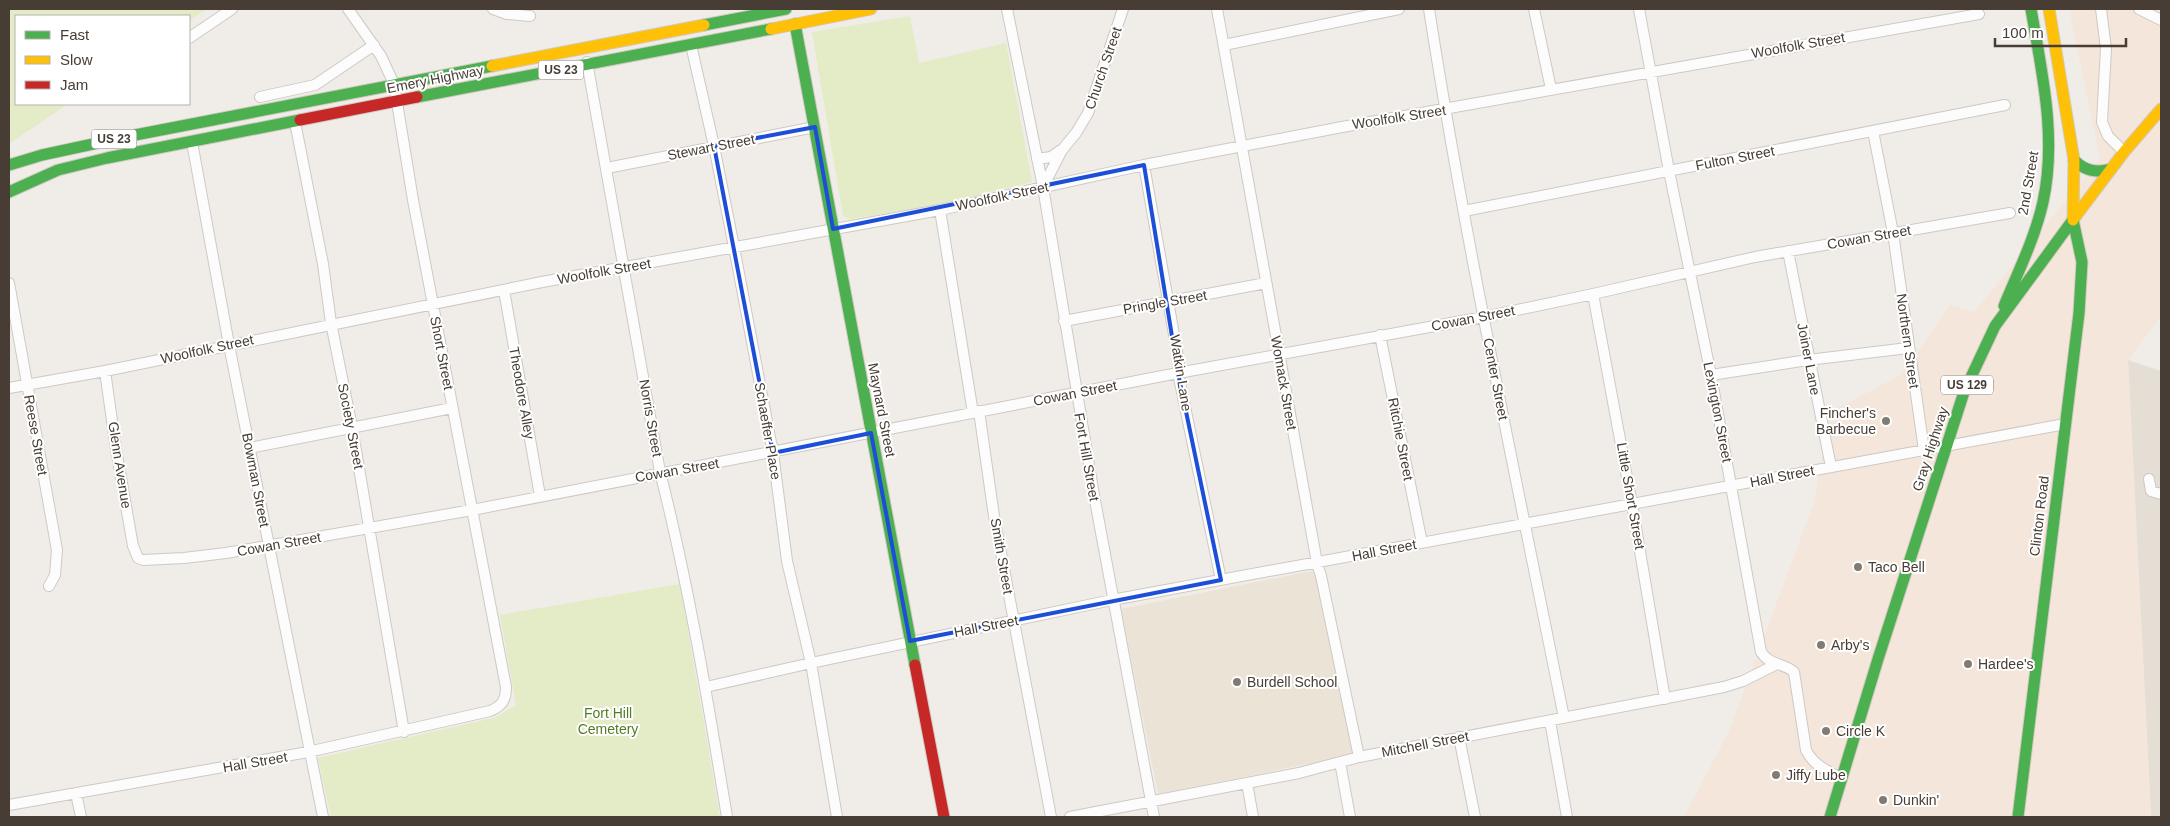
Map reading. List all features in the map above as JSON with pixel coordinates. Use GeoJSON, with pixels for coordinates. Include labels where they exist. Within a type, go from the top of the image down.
{"type":"FeatureCollection","features":[{"type":"Feature","properties":{"kind":"main road","name":"Emery Highway"},"geometry":{"type":"LineString","coordinates":[[9,165],[42,155],[135,135],[786,9]]}},
{"type":"Feature","properties":{"kind":"main road","name":"Emery Highway"},"geometry":{"type":"LineString","coordinates":[[9,192],[58,170],[871,9]]}},
{"type":"Feature","properties":{"kind":"main road","name":"2nd Street"},"geometry":{"type":"LineString","coordinates":[[1995,326],[2032,236],[2042,204],[2048,170],[2049,114],[2031,9]]}},
{"type":"Feature","properties":{"kind":"main road"},"geometry":{"type":"LineString","coordinates":[[2049,9],[2074,160],[2073,220]]}},
{"type":"Feature","properties":{"kind":"main road","name":"Maynard Street"},"geometry":{"type":"LineString","coordinates":[[795,24],[944,817]]}},
{"type":"Feature","properties":{"kind":"main road","name":"Gray Highway"},"geometry":{"type":"LineString","coordinates":[[1830,817],[1878,659],[1964,392],[1995,326],[2124,152],[2161,109]]}},
{"type":"Feature","properties":{"kind":"main road"},"geometry":{"type":"LineString","coordinates":[[2074,160],[2082,169],[2092,172],[2111,169]]}},
{"type":"Feature","properties":{"kind":"main road","name":"Clinton Road"},"geometry":{"type":"LineString","coordinates":[[2018,817],[2082,280],[2082,262],[2073,220]]}},
{"type":"Feature","properties":{"kind":"street"},"geometry":{"type":"LineString","coordinates":[[190,37],[232,9]]}},
{"type":"Feature","properties":{"kind":"street","name":"Short Street"},"geometry":{"type":"LineString","coordinates":[[348,9],[374,45],[387,67],[394,84],[413,200],[506,687],[504,700],[499,707]]}},
{"type":"Feature","properties":{"kind":"street"},"geometry":{"type":"LineString","coordinates":[[493,9],[507,14],[530,16]]}},
{"type":"Feature","properties":{"kind":"street","name":"Maynard Street"},"geometry":{"type":"LineString","coordinates":[[792,9],[795,24]]}},
{"type":"Feature","properties":{"kind":"street","name":"Fort Hill Street"},"geometry":{"type":"LineString","coordinates":[[1008,9],[1043,187],[1112,600],[1154,817]]}},
{"type":"Feature","properties":{"kind":"street","name":"Church Street"},"geometry":{"type":"LineString","coordinates":[[1043,187],[1062,150],[1088,114],[1123,9]]}},
{"type":"Feature","properties":{"kind":"street","name":"Womack Street"},"geometry":{"type":"LineString","coordinates":[[1217,9],[1317,563],[1359,756]]}},
{"type":"Feature","properties":{"kind":"street"},"geometry":{"type":"LineString","coordinates":[[1224,45],[1399,9]]}},
{"type":"Feature","properties":{"kind":"street","name":"Center Street"},"geometry":{"type":"LineString","coordinates":[[1429,9],[1445,110],[1484,317],[1564,718]]}},
{"type":"Feature","properties":{"kind":"street"},"geometry":{"type":"LineString","coordinates":[[1534,9],[1551,89]]}},
{"type":"Feature","properties":{"kind":"street","name":"Lexington Street"},"geometry":{"type":"LineString","coordinates":[[1639,9],[1669,171],[1711,375],[1761,652],[1766,660],[1794,672],[1803,737],[1809,758],[1820,767],[1842,779]]}},
{"type":"Feature","properties":{"kind":"street"},"geometry":{"type":"LineString","coordinates":[[2101,9],[2106,49],[2102,122],[2108,136],[2124,152]]}},
{"type":"Feature","properties":{"kind":"street"},"geometry":{"type":"LineString","coordinates":[[2139,9],[2161,20]]}},
{"type":"Feature","properties":{"kind":"street","name":"Woolfolk Street"},"geometry":{"type":"LineString","coordinates":[[9,388],[105,371],[331,324],[624,267],[940,210],[1144,165],[1342,127],[1445,110],[1650,70],[1979,14]]}},
{"type":"Feature","properties":{"kind":"street"},"geometry":{"type":"LineString","coordinates":[[260,97],[315,85],[374,45]]}},
{"type":"Feature","properties":{"kind":"street","name":"Schaeffer Place"},"geometry":{"type":"LineString","coordinates":[[691,45],[714,146],[773,453],[787,561],[811,662],[837,817]]}},
{"type":"Feature","properties":{"kind":"street","name":"Norris Street"},"geometry":{"type":"LineString","coordinates":[[584,48],[660,472],[673,521],[706,687],[727,817]]}},
{"type":"Feature","properties":{"kind":"street","name":"Fulton Street"},"geometry":{"type":"LineString","coordinates":[[1464,211],[2006,105]]}},
{"type":"Feature","properties":{"kind":"street","name":"Society Street"},"geometry":{"type":"LineString","coordinates":[[295,122],[323,264],[331,324],[352,427],[404,732]]}},
{"type":"Feature","properties":{"kind":"street","name":"Stewart Street"},"geometry":{"type":"LineString","coordinates":[[607,168],[815,127]]}},
{"type":"Feature","properties":{"kind":"street","name":"Northern Street"},"geometry":{"type":"LineString","coordinates":[[1873,132],[1893,233],[1924,450]]}},
{"type":"Feature","properties":{"kind":"street","name":"Bowman Street"},"geometry":{"type":"LineString","coordinates":[[192,142],[229,345],[308,752],[323,817]]}},
{"type":"Feature","properties":{"kind":"street"},"geometry":{"type":"LineString","coordinates":[[1037,159],[1051,157],[1062,150]]}},
{"type":"Feature","properties":{"kind":"street","name":"Watkin Lane"},"geometry":{"type":"LineString","coordinates":[[1144,165],[1170,301],[1179,363],[1178,373],[1221,580]]}},
{"type":"Feature","properties":{"kind":"street","name":"Smith Street"},"geometry":{"type":"LineString","coordinates":[[940,210],[994,516],[1051,817]]}},
{"type":"Feature","properties":{"kind":"street","name":"Cowan Street"},"geometry":{"type":"LineString","coordinates":[[138,558],[143,560],[184,558],[269,546],[472,510],[1178,373],[1484,317],[1788,251],[2010,212]]}},
{"type":"Feature","properties":{"kind":"street","name":"Joiner Lane"},"geometry":{"type":"LineString","coordinates":[[1788,251],[1808,360],[1831,467]]}},
{"type":"Feature","properties":{"kind":"street","name":"Reese Street"},"geometry":{"type":"LineString","coordinates":[[9,283],[57,550],[55,575],[49,586]]}},
{"type":"Feature","properties":{"kind":"street","name":"Pringle Street"},"geometry":{"type":"LineString","coordinates":[[1064,321],[1266,283]]}},
{"type":"Feature","properties":{"kind":"street","name":"Theodore Alley"},"geometry":{"type":"LineString","coordinates":[[504,290],[540,496]]}},
{"type":"Feature","properties":{"kind":"street","name":"Little Short Street"},"geometry":{"type":"LineString","coordinates":[[1593,294],[1632,504],[1665,699]]}},
{"type":"Feature","properties":{"kind":"street","name":"Ritchie Street"},"geometry":{"type":"LineString","coordinates":[[1380,335],[1422,543]]}},
{"type":"Feature","properties":{"kind":"street"},"geometry":{"type":"LineString","coordinates":[[1711,375],[1808,360],[1908,348]]}},
{"type":"Feature","properties":{"kind":"street","name":"Glenn Avenue"},"geometry":{"type":"LineString","coordinates":[[105,371],[120,469],[134,546],[138,558]]}},
{"type":"Feature","properties":{"kind":"street"},"geometry":{"type":"LineString","coordinates":[[250,448],[452,408]]}},
{"type":"Feature","properties":{"kind":"street","name":"Hall Street"},"geometry":{"type":"LineString","coordinates":[[706,687],[811,662],[1112,600],[2065,424]]}},
{"type":"Feature","properties":{"kind":"street"},"geometry":{"type":"LineString","coordinates":[[2149,480],[2151,491],[2161,494]]}},
{"type":"Feature","properties":{"kind":"street","name":"Mitchell Street"},"geometry":{"type":"LineString","coordinates":[[1070,817],[1299,773],[1359,756],[1550,722],[1724,687],[1743,681],[1777,664]]}},
{"type":"Feature","properties":{"kind":"street","name":"Hall Street"},"geometry":{"type":"LineString","coordinates":[[9,805],[308,752],[404,732],[499,707]]}},
{"type":"Feature","properties":{"kind":"street"},"geometry":{"type":"LineString","coordinates":[[1550,722],[1567,817]]}},
{"type":"Feature","properties":{"kind":"street"},"geometry":{"type":"LineString","coordinates":[[1458,737],[1475,817]]}},
{"type":"Feature","properties":{"kind":"street"},"geometry":{"type":"LineString","coordinates":[[1340,762],[1350,817]]}},
{"type":"Feature","properties":{"kind":"street"},"geometry":{"type":"LineString","coordinates":[[1247,783],[1253,817]]}},
{"type":"Feature","properties":{"kind":"street"},"geometry":{"type":"LineString","coordinates":[[76,793],[81,817]]}},
{"type":"Feature","properties":{"kind":"highlighted area"},"geometry":{"type":"Polygon","coordinates":[[[815,127],[833,229],[1144,165],[1178,373],[1221,580],[910,641],[871,433],[773,453],[714,146],[815,127]]]}},
{"type":"Feature","properties":{"kind":"shaded area"},"geometry":{"type":"Polygon","coordinates":[[[2069,9],[2161,9],[2161,316],[2128,360],[2151,817],[1684,817],[1729,731],[1815,500],[1828,413],[1901,375],[1950,305],[1974,312],[2100,159],[2069,9]]]}},
{"type":"Feature","properties":{"kind":"shaded area"},"geometry":{"type":"Polygon","coordinates":[[[2128,360],[2161,371],[2161,817],[2151,817],[2128,360]]]}},
{"type":"Feature","properties":{"kind":"shaded area","name":"Burdell School"},"geometry":{"type":"Polygon","coordinates":[[[1316,570],[1353,755],[1158,794],[1121,609],[1316,570]]]}},
{"type":"Feature","properties":{"kind":"green space"},"geometry":{"type":"Polygon","coordinates":[[[9,9],[207,9],[190,20],[190,15],[15,15],[15,105],[67,105],[9,144],[9,9]]]}},
{"type":"Feature","properties":{"kind":"green space"},"geometry":{"type":"Polygon","coordinates":[[[910,16],[919,63],[1006,43],[1032,182],[939,205],[851,219],[843,216],[812,32],[910,16]]]}},
{"type":"Feature","properties":{"kind":"green space","name":"Fort Hill Cemetery"},"geometry":{"type":"Polygon","coordinates":[[[680,584],[720,817],[331,817],[318,758],[493,718],[516,705],[500,615],[680,584]]]}},
{"type":"Feature","properties":{"kind":"traffic: fast"},"geometry":{"type":"LineString","coordinates":[[704,25],[786,9]]}},
{"type":"Feature","properties":{"kind":"traffic: fast"},"geometry":{"type":"LineString","coordinates":[[2004,306],[2036,229],[2047,178],[2049,154],[2046,106],[2031,9]]}},
{"type":"Feature","properties":{"kind":"traffic: fast"},"geometry":{"type":"LineString","coordinates":[[795,24],[915,665]]}},
{"type":"Feature","properties":{"kind":"traffic: fast"},"geometry":{"type":"LineString","coordinates":[[417,97],[771,29]]}},
{"type":"Feature","properties":{"kind":"traffic: fast"},"geometry":{"type":"LineString","coordinates":[[9,165],[42,155],[135,135],[492,66]]}},
{"type":"Feature","properties":{"kind":"traffic: fast"},"geometry":{"type":"LineString","coordinates":[[9,192],[58,170],[107,158],[300,120]]}},
{"type":"Feature","properties":{"kind":"traffic: fast"},"geometry":{"type":"LineString","coordinates":[[2074,160],[2082,167],[2091,170],[2111,169]]}},
{"type":"Feature","properties":{"kind":"traffic: fast"},"geometry":{"type":"LineString","coordinates":[[1830,817],[1878,659],[1964,392],[1995,326],[2075,217]]}},
{"type":"Feature","properties":{"kind":"traffic: fast"},"geometry":{"type":"LineString","coordinates":[[2018,817],[2079,313],[2082,262],[2073,220]]}},
{"type":"Feature","properties":{"kind":"traffic: slow"},"geometry":{"type":"LineString","coordinates":[[771,29],[871,9]]}},
{"type":"Feature","properties":{"kind":"traffic: slow"},"geometry":{"type":"LineString","coordinates":[[2049,9],[2074,160],[2073,220]]}},
{"type":"Feature","properties":{"kind":"traffic: slow"},"geometry":{"type":"LineString","coordinates":[[492,66],[704,25]]}},
{"type":"Feature","properties":{"kind":"traffic: slow"},"geometry":{"type":"LineString","coordinates":[[2075,217],[2124,152],[2161,109]]}},
{"type":"Feature","properties":{"kind":"traffic: jam"},"geometry":{"type":"LineString","coordinates":[[300,120],[417,97]]}},
{"type":"Feature","properties":{"kind":"traffic: jam"},"geometry":{"type":"LineString","coordinates":[[915,665],[944,817]]}},
{"type":"Feature","properties":{"kind":"place","name":"Fincher's Barbecue"},"geometry":{"type":"Point","coordinates":[1886,421]}},
{"type":"Feature","properties":{"kind":"place","name":"Taco Bell"},"geometry":{"type":"Point","coordinates":[1858,567]}},
{"type":"Feature","properties":{"kind":"place","name":"Arby's"},"geometry":{"type":"Point","coordinates":[1821,645]}},
{"type":"Feature","properties":{"kind":"place","name":"Hardee's"},"geometry":{"type":"Point","coordinates":[1968,664]}},
{"type":"Feature","properties":{"kind":"place","name":"Burdell School"},"geometry":{"type":"Point","coordinates":[1237,682]}},
{"type":"Feature","properties":{"kind":"place","name":"Circle K"},"geometry":{"type":"Point","coordinates":[1826,731]}},
{"type":"Feature","properties":{"kind":"place","name":"Jiffy Lube"},"geometry":{"type":"Point","coordinates":[1776,775]}},
{"type":"Feature","properties":{"kind":"place","name":"Dunkin'"},"geometry":{"type":"Point","coordinates":[1883,800]}}]}
